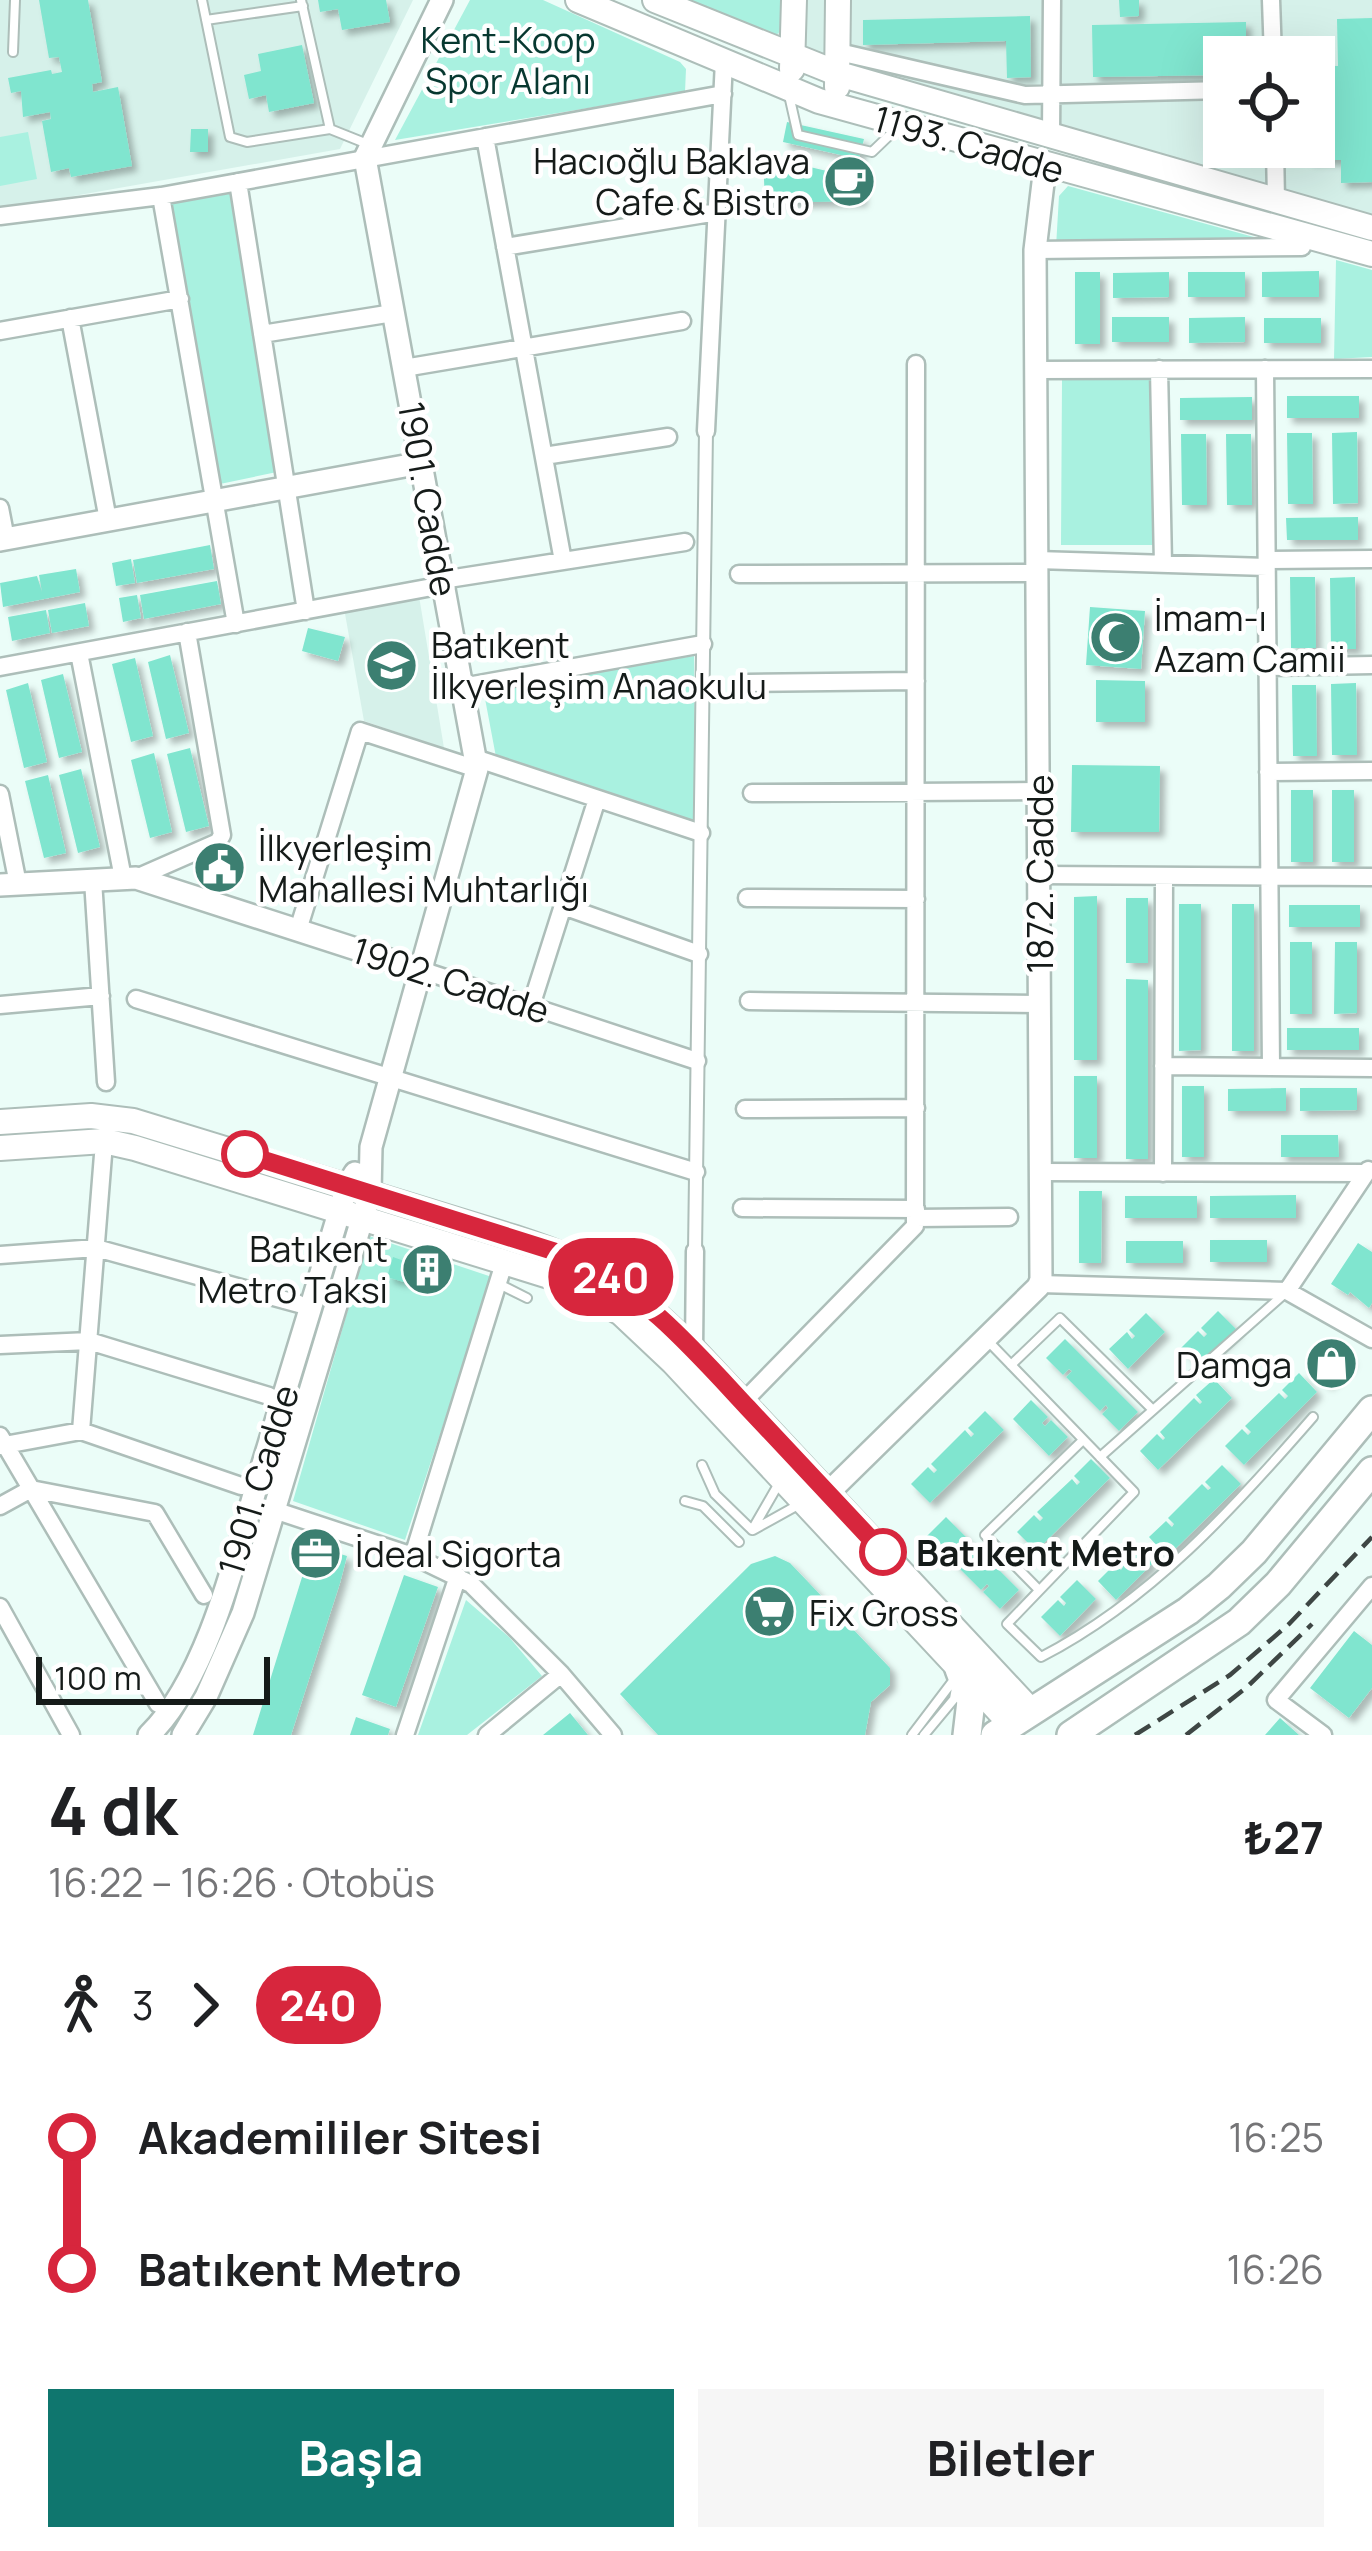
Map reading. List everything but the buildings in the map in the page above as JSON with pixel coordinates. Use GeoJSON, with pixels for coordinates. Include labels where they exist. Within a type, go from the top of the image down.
{"type":"FeatureCollection","features":[{"type":"Feature","properties":{"kind":"main road","name":"1193. Cadde"},"geometry":{"type":"LineString","coordinates":[[578,0],[834,106],[1372,254]]}},
{"type":"Feature","properties":{"kind":"main road","name":"1193. Cadde"},"geometry":{"type":"LineString","coordinates":[[655,0],[794,58],[839,63],[1051,135],[1372,228]]}},
{"type":"Feature","properties":{"kind":"main road"},"geometry":{"type":"LineString","coordinates":[[788,88],[794,58],[794,0]]}},
{"type":"Feature","properties":{"kind":"main road"},"geometry":{"type":"LineString","coordinates":[[834,106],[838,0]]}},
{"type":"Feature","properties":{"kind":"main road"},"geometry":{"type":"LineString","coordinates":[[1045,166],[1051,135]]}},
{"type":"Feature","properties":{"kind":"main road"},"geometry":{"type":"LineString","coordinates":[[0,1122],[91,1116],[133,1121],[355,1202],[501,1272],[562,1280],[621,1313],[1015,1727],[1053,1735]]}},
{"type":"Feature","properties":{"kind":"main road"},"geometry":{"type":"LineString","coordinates":[[0,1148],[104,1141],[589,1265],[635,1293],[828,1493],[1015,1727]]}},
{"type":"Feature","properties":{"kind":"main road"},"geometry":{"type":"LineString","coordinates":[[1015,1727],[1219,1586],[1254,1552],[1372,1410]]}},
{"type":"Feature","properties":{"kind":"main road"},"geometry":{"type":"LineString","coordinates":[[1071,1735],[1096,1726],[1239,1622],[1278,1584],[1372,1471]]}},
{"type":"Feature","properties":{"kind":"main road"},"geometry":{"type":"LineString","coordinates":[[959,1669],[971,1701],[967,1735]]}},
{"type":"Feature","properties":{"kind":"street"},"geometry":{"type":"LineString","coordinates":[[368,152],[442,0]]}},
{"type":"Feature","properties":{"kind":"street"},"geometry":{"type":"LineString","coordinates":[[1051,135],[1052,0]]}},
{"type":"Feature","properties":{"kind":"street"},"geometry":{"type":"LineString","coordinates":[[1271,0],[1272,36]]}},
{"type":"Feature","properties":{"kind":"street"},"geometry":{"type":"LineString","coordinates":[[694,1350],[706,431],[724,62]]}},
{"type":"Feature","properties":{"kind":"street"},"geometry":{"type":"LineString","coordinates":[[839,63],[1025,95],[1203,90]]}},
{"type":"Feature","properties":{"kind":"street"},"geometry":{"type":"LineString","coordinates":[[0,216],[161,196],[368,152],[485,137],[722,94]]}},
{"type":"Feature","properties":{"kind":"street"},"geometry":{"type":"LineString","coordinates":[[485,137],[563,561]]}},
{"type":"Feature","properties":{"kind":"street","name":"1901. Cadde"},"geometry":{"type":"LineString","coordinates":[[183,1735],[206,1697],[240,1620],[274,1510],[476,763],[368,152]]}},
{"type":"Feature","properties":{"kind":"street","name":"1872. Cadde"},"geometry":{"type":"LineString","coordinates":[[1040,1284],[1035,250],[1045,166]]}},
{"type":"Feature","properties":{"kind":"street"},"geometry":{"type":"LineString","coordinates":[[1275,168],[1276,201]]}},
{"type":"Feature","properties":{"kind":"street"},"geometry":{"type":"LineString","coordinates":[[238,182],[306,611]]}},
{"type":"Feature","properties":{"kind":"street"},"geometry":{"type":"LineString","coordinates":[[161,196],[236,624]]}},
{"type":"Feature","properties":{"kind":"street"},"geometry":{"type":"LineString","coordinates":[[506,247],[717,212]]}},
{"type":"Feature","properties":{"kind":"street"},"geometry":{"type":"LineString","coordinates":[[1035,250],[1301,247]]}},
{"type":"Feature","properties":{"kind":"street"},"geometry":{"type":"LineString","coordinates":[[0,331],[180,299]]}},
{"type":"Feature","properties":{"kind":"street"},"geometry":{"type":"LineString","coordinates":[[262,334],[393,313]]}},
{"type":"Feature","properties":{"kind":"street"},"geometry":{"type":"LineString","coordinates":[[70,318],[108,520]]}},
{"type":"Feature","properties":{"kind":"street"},"geometry":{"type":"LineString","coordinates":[[404,368],[682,321]]}},
{"type":"Feature","properties":{"kind":"street"},"geometry":{"type":"LineString","coordinates":[[743,1402],[911,1234],[916,1214],[916,364]]}},
{"type":"Feature","properties":{"kind":"street"},"geometry":{"type":"LineString","coordinates":[[1159,369],[1162,564]]}},
{"type":"Feature","properties":{"kind":"street"},"geometry":{"type":"LineString","coordinates":[[1265,369],[1271,1067]]}},
{"type":"Feature","properties":{"kind":"street"},"geometry":{"type":"LineString","coordinates":[[1036,370],[1372,369]]}},
{"type":"Feature","properties":{"kind":"street"},"geometry":{"type":"LineString","coordinates":[[544,456],[668,436]]}},
{"type":"Feature","properties":{"kind":"street"},"geometry":{"type":"LineString","coordinates":[[0,508],[3,540],[421,463]]}},
{"type":"Feature","properties":{"kind":"street"},"geometry":{"type":"LineString","coordinates":[[0,667],[685,542]]}},
{"type":"Feature","properties":{"kind":"street"},"geometry":{"type":"LineString","coordinates":[[739,574],[916,574],[1372,559]]}},
{"type":"Feature","properties":{"kind":"street"},"geometry":{"type":"LineString","coordinates":[[0,794],[9,884],[129,878],[221,839],[187,632]]}},
{"type":"Feature","properties":{"kind":"street"},"geometry":{"type":"LineString","coordinates":[[462,687],[703,644]]}},
{"type":"Feature","properties":{"kind":"street"},"geometry":{"type":"LineString","coordinates":[[79,652],[129,878]]}},
{"type":"Feature","properties":{"kind":"street"},"geometry":{"type":"LineString","coordinates":[[1268,667],[1372,664]]}},
{"type":"Feature","properties":{"kind":"street"},"geometry":{"type":"LineString","coordinates":[[748,683],[916,681]]}},
{"type":"Feature","properties":{"kind":"street"},"geometry":{"type":"LineString","coordinates":[[298,930],[360,731],[700,833]]}},
{"type":"Feature","properties":{"kind":"street"},"geometry":{"type":"LineString","coordinates":[[1268,772],[1372,771]]}},
{"type":"Feature","properties":{"kind":"street"},"geometry":{"type":"LineString","coordinates":[[752,794],[1038,791]]}},
{"type":"Feature","properties":{"kind":"street"},"geometry":{"type":"LineString","coordinates":[[531,1006],[597,799]]}},
{"type":"Feature","properties":{"kind":"street"},"geometry":{"type":"LineString","coordinates":[[1039,875],[1372,878]]}},
{"type":"Feature","properties":{"kind":"street"},"geometry":{"type":"LineString","coordinates":[[1163,1173],[1164,876]]}},
{"type":"Feature","properties":{"kind":"street","name":"1902. Cadde"},"geometry":{"type":"LineString","coordinates":[[129,878],[697,1061]]}},
{"type":"Feature","properties":{"kind":"street"},"geometry":{"type":"LineString","coordinates":[[93,880],[106,1082]]}},
{"type":"Feature","properties":{"kind":"street"},"geometry":{"type":"LineString","coordinates":[[747,898],[916,899]]}},
{"type":"Feature","properties":{"kind":"street"},"geometry":{"type":"LineString","coordinates":[[563,906],[699,954]]}},
{"type":"Feature","properties":{"kind":"street"},"geometry":{"type":"LineString","coordinates":[[0,1005],[100,996]]}},
{"type":"Feature","properties":{"kind":"street"},"geometry":{"type":"LineString","coordinates":[[136,1000],[696,1172]]}},
{"type":"Feature","properties":{"kind":"street"},"geometry":{"type":"LineString","coordinates":[[749,1001],[1039,1004]]}},
{"type":"Feature","properties":{"kind":"street"},"geometry":{"type":"LineString","coordinates":[[1163,1066],[1372,1068]]}},
{"type":"Feature","properties":{"kind":"street"},"geometry":{"type":"LineString","coordinates":[[745,1108],[916,1108]]}},
{"type":"Feature","properties":{"kind":"street"},"geometry":{"type":"LineString","coordinates":[[82,1431],[103,1155]]}},
{"type":"Feature","properties":{"kind":"street"},"geometry":{"type":"LineString","coordinates":[[1040,1172],[1369,1169]]}},
{"type":"Feature","properties":{"kind":"street"},"geometry":{"type":"LineString","coordinates":[[1287,1292],[1369,1169]]}},
{"type":"Feature","properties":{"kind":"street","name":"1901. Cadde"},"geometry":{"type":"LineString","coordinates":[[149,1735],[180,1695],[221,1600],[355,1202]]}},
{"type":"Feature","properties":{"kind":"street"},"geometry":{"type":"LineString","coordinates":[[742,1208],[1009,1217]]}},
{"type":"Feature","properties":{"kind":"street"},"geometry":{"type":"LineString","coordinates":[[0,1255],[96,1248],[298,1304]]}},
{"type":"Feature","properties":{"kind":"street"},"geometry":{"type":"LineString","coordinates":[[413,1556],[501,1272]]}},
{"type":"Feature","properties":{"kind":"street"},"geometry":{"type":"LineString","coordinates":[[828,1493],[1040,1284],[1287,1292],[1372,1339]]}},
{"type":"Feature","properties":{"kind":"street"},"geometry":{"type":"LineString","coordinates":[[0,1345],[88,1341],[269,1396]]}},
{"type":"Feature","properties":{"kind":"street"},"geometry":{"type":"LineString","coordinates":[[158,1704],[2,1442],[82,1431],[241,1486]]}},
{"type":"Feature","properties":{"kind":"street"},"geometry":{"type":"LineString","coordinates":[[0,1506],[31,1489],[155,1513],[204,1595]]}},
{"type":"Feature","properties":{"kind":"street"},"geometry":{"type":"LineString","coordinates":[[274,1510],[413,1556],[458,1576],[481,1592],[561,1674],[613,1735]]}},
{"type":"Feature","properties":{"kind":"street"},"geometry":{"type":"LineString","coordinates":[[406,1735],[458,1576]]}},
{"type":"Feature","properties":{"kind":"street"},"geometry":{"type":"LineString","coordinates":[[1323,1735],[1276,1700],[1372,1586]]}},
{"type":"Feature","properties":{"kind":"street"},"geometry":{"type":"LineString","coordinates":[[0,1607],[71,1735]]}},
{"type":"Feature","properties":{"kind":"street"},"geometry":{"type":"LineString","coordinates":[[487,1735],[561,1674]]}},
{"type":"Feature","properties":{"kind":"lane"},"geometry":{"type":"LineString","coordinates":[[13,52],[15,0]]}},
{"type":"Feature","properties":{"kind":"lane"},"geometry":{"type":"LineString","coordinates":[[202,0],[230,137],[247,142],[329,129],[348,133],[368,152]]}},
{"type":"Feature","properties":{"kind":"lane"},"geometry":{"type":"LineString","coordinates":[[206,20],[302,3],[329,129]]}},
{"type":"Feature","properties":{"kind":"lane"},"geometry":{"type":"LineString","coordinates":[[788,88],[798,135],[872,152],[900,125]]}},
{"type":"Feature","properties":{"kind":"lane"},"geometry":{"type":"LineString","coordinates":[[501,1272],[527,1298]]}},
{"type":"Feature","properties":{"kind":"lane"},"geometry":{"type":"LineString","coordinates":[[1100,1457],[1287,1292]]}},
{"type":"Feature","properties":{"kind":"lane"},"geometry":{"type":"LineString","coordinates":[[1011,1365],[1060,1318],[1154,1410]]}},
{"type":"Feature","properties":{"kind":"lane"},"geometry":{"type":"LineString","coordinates":[[986,1339],[1134,1492],[1007,1624],[1041,1657],[1109,1617],[1178,1559],[1247,1494],[1313,1418]]}},
{"type":"Feature","properties":{"kind":"lane"},"geometry":{"type":"LineString","coordinates":[[1039,1590],[985,1535],[1083,1440]]}},
{"type":"Feature","properties":{"kind":"lane"},"geometry":{"type":"LineString","coordinates":[[702,1465],[715,1494],[752,1530]]}},
{"type":"Feature","properties":{"kind":"lane"},"geometry":{"type":"LineString","coordinates":[[752,1530],[781,1479]]}},
{"type":"Feature","properties":{"kind":"lane"},"geometry":{"type":"LineString","coordinates":[[685,1501],[703,1506],[739,1542]]}},
{"type":"Feature","properties":{"kind":"lane"},"geometry":{"type":"LineString","coordinates":[[752,1530],[804,1502]]}},
{"type":"Feature","properties":{"kind":"lane"},"geometry":{"type":"LineString","coordinates":[[912,1735],[946,1694],[959,1669]]}},
{"type":"Feature","properties":{"kind":"lane"},"geometry":{"type":"LineString","coordinates":[[924,1735],[953,1699],[959,1669]]}},
{"type":"Feature","properties":{"kind":"shaded area"},"geometry":{"type":"Polygon","coordinates":[[[0,0],[413,0],[340,149],[0,209],[0,0]]]}},
{"type":"Feature","properties":{"kind":"shaded area"},"geometry":{"type":"Polygon","coordinates":[[[672,0],[1372,0],[1372,214],[1233,181],[857,75],[672,0]]]}},
{"type":"Feature","properties":{"kind":"shaded area","name":"Batıkent İlkyerleşim Anaokulu"},"geometry":{"type":"Polygon","coordinates":[[[419,596],[444,748],[364,721],[344,608],[419,596]]]}},
{"type":"Feature","properties":{"kind":"green space","name":"Kent-Koop Spor Alanı"},"geometry":{"type":"Polygon","coordinates":[[[470,0],[543,0],[680,62],[686,69],[685,92],[395,140],[470,0]]]}},
{"type":"Feature","properties":{"kind":"green space"},"geometry":{"type":"Polygon","coordinates":[[[672,0],[782,0],[784,28],[768,42],[672,0]]]}},
{"type":"Feature","properties":{"kind":"green space"},"geometry":{"type":"Polygon","coordinates":[[[28,132],[37,179],[0,186],[0,137],[28,132]]]}},
{"type":"Feature","properties":{"kind":"green space"},"geometry":{"type":"Polygon","coordinates":[[[1068,186],[1276,243],[1056,247],[1059,196],[1068,186]]]}},
{"type":"Feature","properties":{"kind":"green space"},"geometry":{"type":"Polygon","coordinates":[[[231,191],[277,472],[220,484],[166,201],[231,191]]]}},
{"type":"Feature","properties":{"kind":"green space"},"geometry":{"type":"Polygon","coordinates":[[[1336,260],[1372,270],[1372,357],[1334,359],[1336,260]]]}},
{"type":"Feature","properties":{"kind":"green space"},"geometry":{"type":"Polygon","coordinates":[[[1062,380],[1154,380],[1153,545],[1061,545],[1062,380]]]}},
{"type":"Feature","properties":{"kind":"green space"},"geometry":{"type":"Polygon","coordinates":[[[694,656],[696,828],[496,757],[483,688],[694,656]]]}},
{"type":"Feature","properties":{"kind":"green space"},"geometry":{"type":"Polygon","coordinates":[[[369,1236],[492,1277],[405,1540],[293,1501],[369,1236]]]}},
{"type":"Feature","properties":{"kind":"green space"},"geometry":{"type":"Polygon","coordinates":[[[466,1600],[509,1637],[542,1676],[467,1735],[418,1735],[466,1600]]]}},
{"type":"Feature","properties":{"kind":"railway"},"geometry":{"type":"LineString","coordinates":[[1135,1735],[1230,1675],[1289,1624],[1372,1537]]}},
{"type":"Feature","properties":{"kind":"railway"},"geometry":{"type":"LineString","coordinates":[[1186,1735],[1247,1687],[1312,1624]]}},
{"type":"Feature","properties":{"kind":"bus line","name":"240"},"geometry":{"type":"LineString","coordinates":[[245,1154],[572,1257],[606,1274],[635,1293],[694,1350],[883,1552]]}},
{"type":"Feature","properties":{"kind":"place","name":"Hacıoğlu Baklava Cafe & Bistro"},"geometry":{"type":"Point","coordinates":[849,181]}},
{"type":"Feature","properties":{"kind":"place","name":"İmam-ı Azam Camii"},"geometry":{"type":"Point","coordinates":[1115,638]}},
{"type":"Feature","properties":{"kind":"place","name":"Batıkent İlkyerleşim Anaokulu"},"geometry":{"type":"Point","coordinates":[392,665]}},
{"type":"Feature","properties":{"kind":"place","name":"İlkyerleşim Mahallesi Muhtarlığı"},"geometry":{"type":"Point","coordinates":[219,868]}},
{"type":"Feature","properties":{"kind":"place","name":"Batıkent Metro Taksi"},"geometry":{"type":"Point","coordinates":[427,1269]}},
{"type":"Feature","properties":{"kind":"place","name":"Damga"},"geometry":{"type":"Point","coordinates":[1331,1364]}},
{"type":"Feature","properties":{"kind":"place","name":"Batıkent Metro"},"geometry":{"type":"Point","coordinates":[883,1552]}},
{"type":"Feature","properties":{"kind":"place","name":"İdeal Sigorta"},"geometry":{"type":"Point","coordinates":[316,1553]}},
{"type":"Feature","properties":{"kind":"place","name":"Fix Gross"},"geometry":{"type":"Point","coordinates":[770,1612]}}]}
